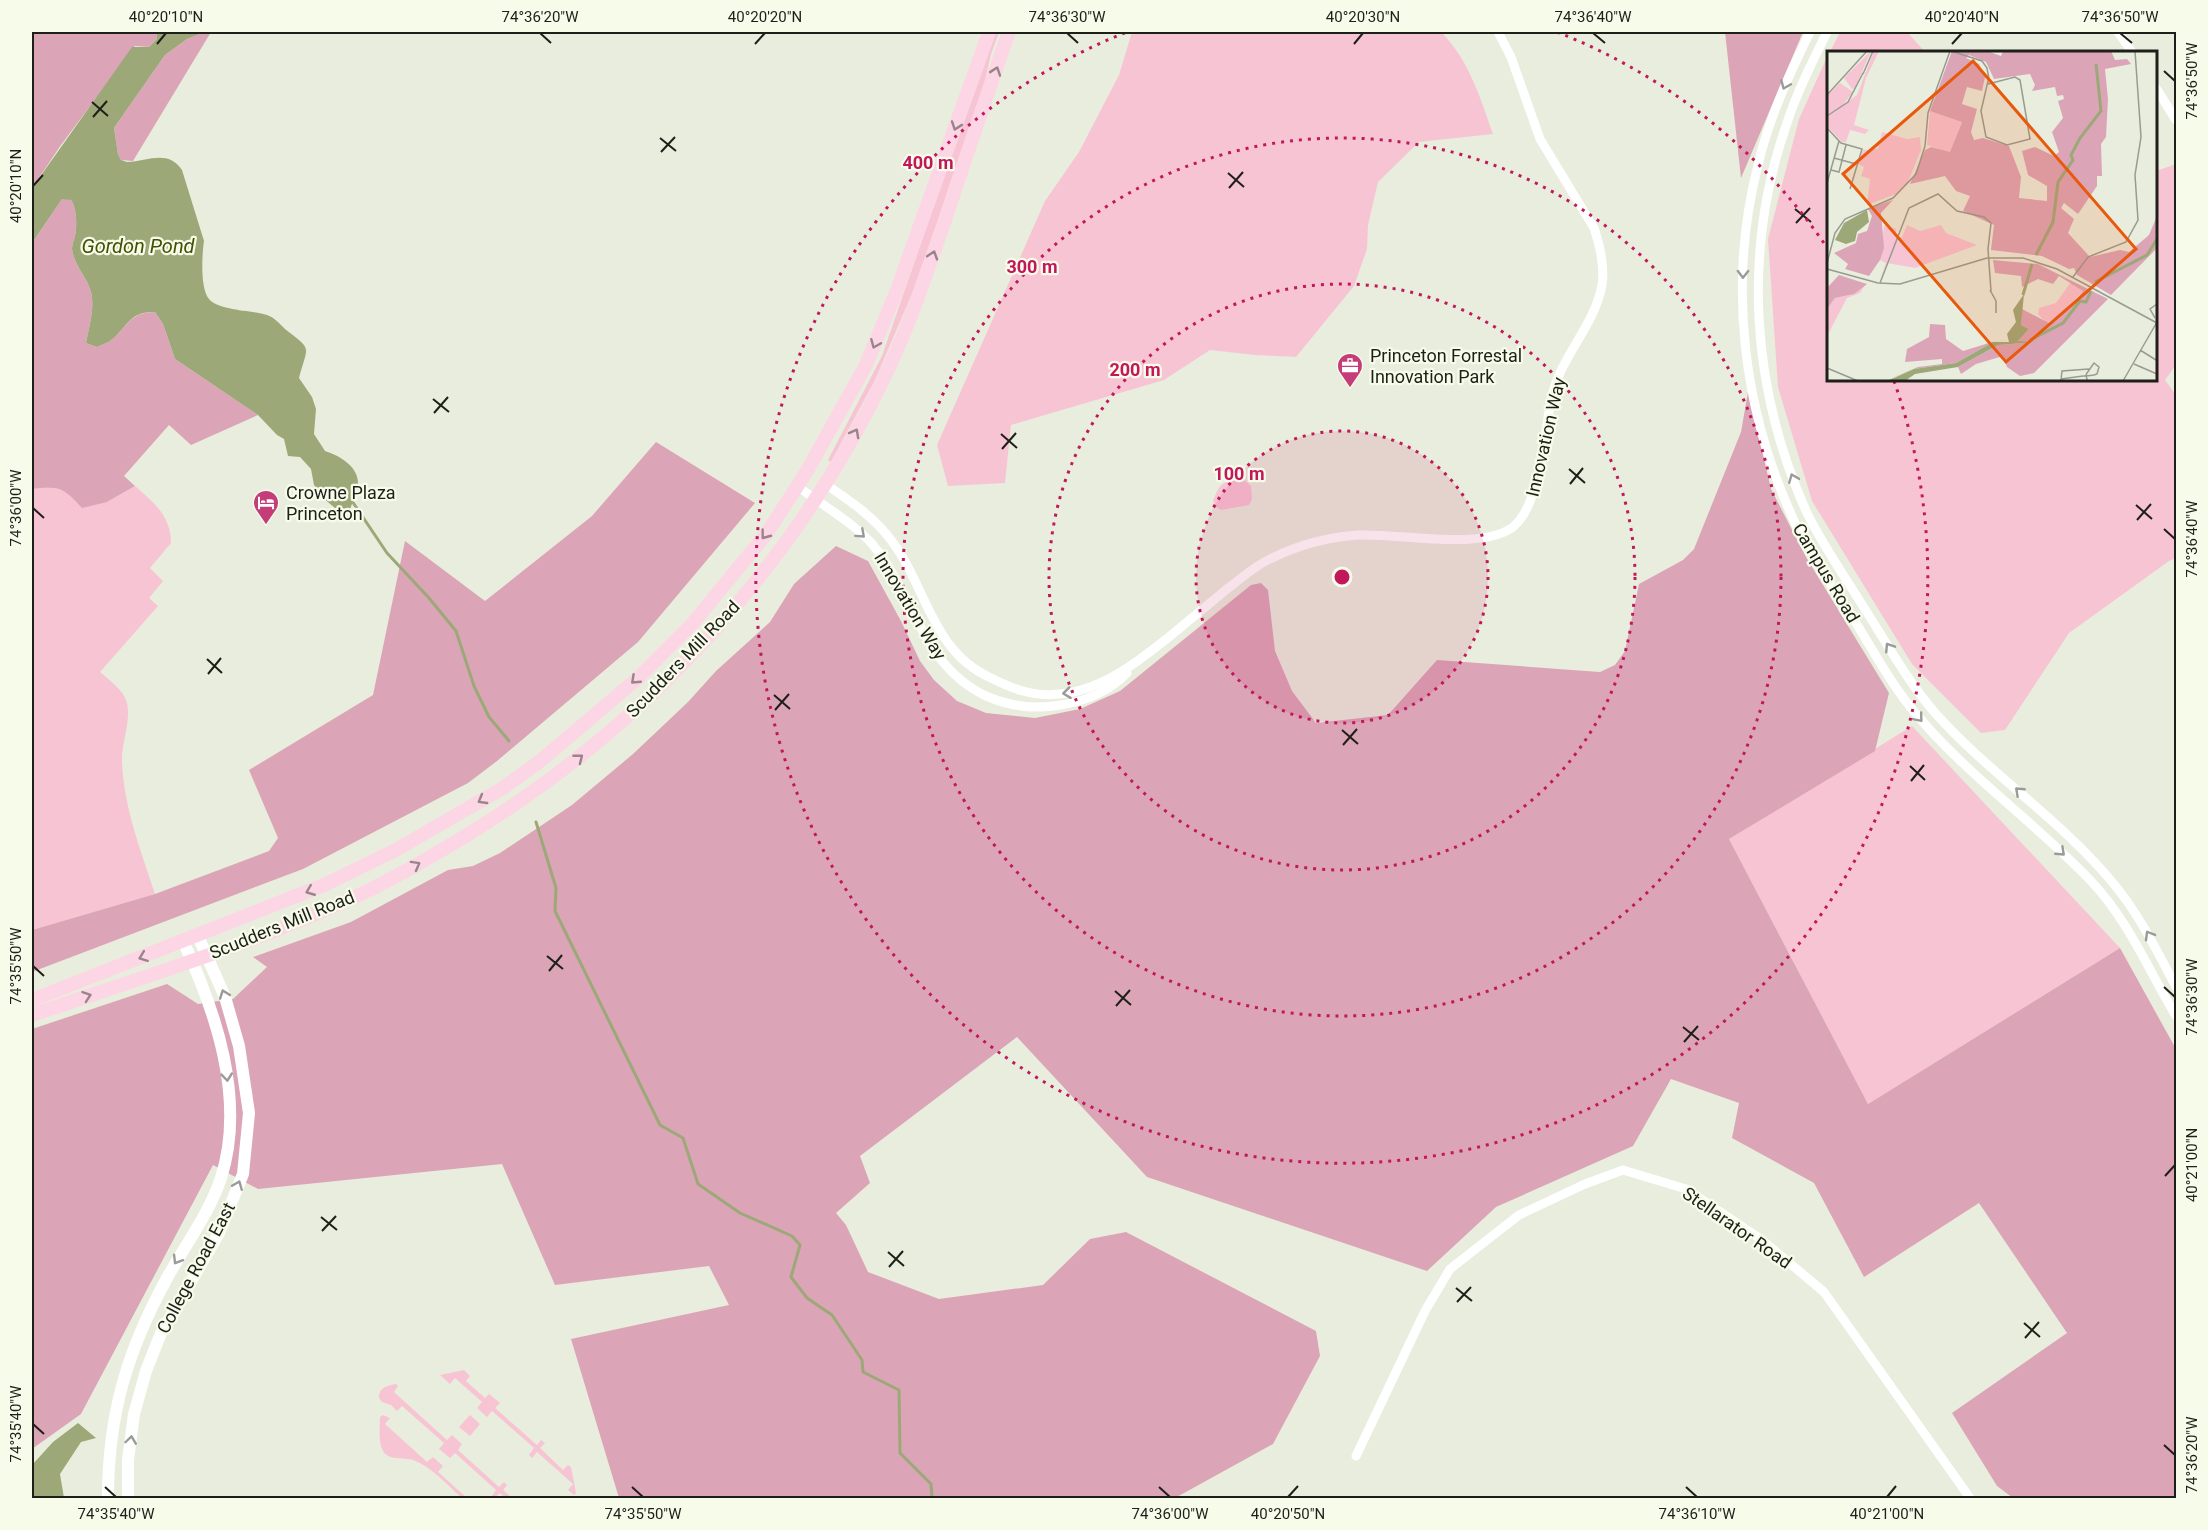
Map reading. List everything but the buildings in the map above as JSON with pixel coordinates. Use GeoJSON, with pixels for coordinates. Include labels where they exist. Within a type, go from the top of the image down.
{"type":"FeatureCollection","features":[{"type":"Feature","properties":{"kind":"main road","name":"Scudders Mill Road"},"geometry":{"type":"LineString","coordinates":[[32,1000],[324,885],[394,851],[503,788],[539,762],[637,679],[693,622],[767,533],[797,486],[866,365],[897,290],[989,32]]}},
{"type":"Feature","properties":{"kind":"main road","name":"Scudders Mill Road"},"geometry":{"type":"LineString","coordinates":[[32,1015],[208,956],[355,897],[396,877],[506,812],[584,754],[667,680],[748,592],[825,484],[868,408],[907,327],[1009,32]]}},
{"type":"Feature","properties":{"kind":"street","name":"Innovation Way"},"geometry":{"type":"LineString","coordinates":[[825,484],[867,514],[886,533],[903,558],[943,637],[955,653],[982,674],[1024,692],[1047,695],[1087,689],[1122,672],[1259,565],[1296,547],[1324,539],[1363,535],[1488,538],[1502,534],[1513,526],[1527,510],[1532,499],[1553,392],[1566,359],[1596,302],[1602,285],[1602,264],[1594,228],[1540,139],[1511,57],[1498,32]]}},
{"type":"Feature","properties":{"kind":"street","name":"Campus Road"},"geometry":{"type":"LineString","coordinates":[[1810,32],[1784,86],[1758,162],[1751,193],[1743,261],[1742,304],[1745,354],[1752,395],[1779,487],[1810,552],[1915,713],[1944,744],[2091,880],[2123,921],[2176,1016]]}},
{"type":"Feature","properties":{"kind":"street","name":"Campus Road"},"geometry":{"type":"LineString","coordinates":[[1827,32],[1787,122],[1765,203],[1759,250],[1758,303],[1762,359],[1772,412],[1787,462],[1808,515],[1830,554],[1919,693],[1958,735],[2112,882],[2133,910],[2176,987]]}},
{"type":"Feature","properties":{"kind":"street"},"geometry":{"type":"LineString","coordinates":[[2118,32],[2131,51]]}},
{"type":"Feature","properties":{"kind":"street"},"geometry":{"type":"LineString","coordinates":[[2157,90],[2176,120]]}},
{"type":"Feature","properties":{"kind":"street","name":"Innovation Way"},"geometry":{"type":"LineString","coordinates":[[797,486],[858,531],[872,545],[886,564],[934,652],[967,686],[978,692],[996,700],[1029,707],[1070,704],[1099,693],[1120,681],[1139,661]]}},
{"type":"Feature","properties":{"kind":"street","name":"College Road East"},"geometry":{"type":"LineString","coordinates":[[128,1498],[128,1460],[134,1414],[146,1371],[161,1333],[219,1233],[243,1174],[249,1113],[239,1046],[225,997],[198,936]]}},
{"type":"Feature","properties":{"kind":"street","name":"College Road East"},"geometry":{"type":"LineString","coordinates":[[108,1498],[109,1457],[123,1376],[149,1311],[204,1216],[221,1179],[225,1160],[229,1128],[226,1066],[202,985],[183,941]]}},
{"type":"Feature","properties":{"kind":"street","name":"Stellarator Road"},"geometry":{"type":"LineString","coordinates":[[1356,1456],[1425,1311],[1450,1269],[1519,1215],[1585,1184],[1623,1170],[1686,1189],[1762,1240],[1824,1292],[1970,1498]]}},
{"type":"Feature","properties":{"kind":"shaded area"},"geometry":{"type":"Polygon","coordinates":[[[32,32],[157,32],[157,39],[149,47],[135,46],[32,188],[32,32]]]}},
{"type":"Feature","properties":{"kind":"shaded area"},"geometry":{"type":"Polygon","coordinates":[[[211,32],[133,161],[121,160],[114,128],[165,55],[187,39],[211,32]]]}},
{"type":"Feature","properties":{"kind":"shaded area"},"geometry":{"type":"Polygon","coordinates":[[[994,32],[999,32],[991,54],[981,98],[917,282],[875,380],[831,462],[828,460],[882,356],[994,32]]]}},
{"type":"Feature","properties":{"kind":"shaded area"},"geometry":{"type":"Polygon","coordinates":[[[1132,32],[1441,32],[1466,67],[1493,134],[1419,142],[1378,182],[1368,225],[1367,249],[1354,286],[1296,357],[1210,350],[1164,380],[1011,425],[1005,483],[948,486],[937,445],[1045,201],[1079,152],[1119,75],[1132,32]]]}},
{"type":"Feature","properties":{"kind":"shaded area"},"geometry":{"type":"Polygon","coordinates":[[[1725,32],[1803,32],[1741,178],[1725,32]]]}},
{"type":"Feature","properties":{"kind":"shaded area"},"geometry":{"type":"Polygon","coordinates":[[[1840,32],[1907,32],[1924,51],[1830,51],[1840,32]]]}},
{"type":"Feature","properties":{"kind":"shaded area"},"geometry":{"type":"Polygon","coordinates":[[[1827,57],[1827,381],[2157,381],[2157,171],[2176,164],[2176,365],[2165,380],[2176,395],[2176,558],[2069,633],[2005,730],[1981,733],[1912,664],[1812,501],[1778,387],[1768,239],[1799,119],[1827,57]]]}},
{"type":"Feature","properties":{"kind":"shaded area"},"geometry":{"type":"Polygon","coordinates":[[[66,198],[73,203],[75,212],[76,232],[72,247],[73,255],[89,286],[92,298],[86,343],[97,347],[106,343],[134,317],[155,312],[163,324],[175,359],[258,415],[191,445],[169,425],[124,476],[135,486],[107,502],[82,508],[65,492],[55,488],[32,489],[32,243],[62,199],[66,198]]]}},
{"type":"Feature","properties":{"kind":"shaded area"},"geometry":{"type":"Polygon","coordinates":[[[1748,392],[1771,489],[1806,557],[1889,693],[1875,751],[1729,839],[1868,1104],[2120,948],[2176,1049],[2176,1498],[2013,1498],[1997,1486],[1952,1413],[2067,1333],[1979,1203],[1864,1277],[1814,1183],[1732,1138],[1739,1103],[1671,1079],[1633,1146],[1496,1207],[1427,1271],[1147,1177],[1017,1037],[860,1156],[870,1183],[836,1213],[846,1225],[868,1272],[939,1299],[1043,1285],[1090,1239],[1126,1232],[1316,1331],[1320,1356],[1273,1444],[1175,1498],[1132,1496],[1128,1498],[619,1498],[571,1339],[729,1305],[709,1266],[555,1285],[502,1164],[258,1189],[213,1165],[81,1414],[32,1449],[32,1029],[167,984],[198,1004],[233,999],[267,967],[253,957],[351,922],[448,870],[473,866],[500,853],[572,805],[633,754],[688,702],[716,671],[770,622],[794,584],[836,546],[868,561],[920,661],[934,680],[957,701],[986,713],[1035,718],[1080,709],[1120,691],[1251,585],[1261,583],[1268,590],[1275,651],[1292,691],[1316,723],[1388,715],[1437,660],[1600,672],[1615,665],[1625,651],[1639,584],[1683,560],[1694,549],[1741,432],[1748,392]]]}},
{"type":"Feature","properties":{"kind":"shaded area"},"geometry":{"type":"Polygon","coordinates":[[[656,442],[755,503],[638,642],[468,783],[303,869],[32,972],[32,930],[155,894],[269,851],[278,838],[249,770],[373,695],[405,541],[485,601],[592,516],[656,442]]]}},
{"type":"Feature","properties":{"kind":"shaded area"},"geometry":{"type":"Polygon","coordinates":[[[1244,480],[1251,486],[1252,499],[1249,505],[1221,510],[1216,507],[1213,501],[1218,489],[1224,483],[1244,480]]]}},
{"type":"Feature","properties":{"kind":"shaded area"},"geometry":{"type":"Polygon","coordinates":[[[135,486],[155,504],[165,518],[171,543],[150,568],[163,581],[149,598],[158,606],[100,672],[119,689],[127,703],[128,717],[122,759],[123,777],[134,828],[155,894],[32,930],[32,489],[51,487],[107,502],[135,486]]]}},
{"type":"Feature","properties":{"kind":"shaded area"},"geometry":{"type":"Polygon","coordinates":[[[1912,726],[2120,948],[1868,1104],[1729,839],[1912,726]]]}},
{"type":"Feature","properties":{"kind":"shaded area"},"geometry":{"type":"Polygon","coordinates":[[[464,1370],[470,1376],[466,1381],[485,1398],[489,1394],[500,1403],[495,1408],[537,1445],[541,1440],[545,1443],[540,1448],[563,1470],[568,1465],[571,1467],[576,1493],[574,1495],[568,1490],[573,1484],[537,1452],[532,1458],[529,1455],[534,1448],[492,1411],[487,1417],[477,1408],[482,1402],[455,1378],[450,1384],[440,1375],[464,1370]]]}},
{"type":"Feature","properties":{"kind":"shaded area"},"geometry":{"type":"Polygon","coordinates":[[[396,1384],[398,1386],[394,1392],[447,1440],[452,1435],[462,1444],[458,1450],[499,1487],[504,1482],[507,1485],[503,1490],[512,1498],[505,1498],[500,1493],[494,1498],[492,1496],[496,1490],[455,1453],[450,1458],[439,1449],[444,1443],[402,1406],[397,1411],[391,1405],[382,1402],[379,1394],[382,1389],[396,1384]]]}},
{"type":"Feature","properties":{"kind":"shaded area"},"geometry":{"type":"Polygon","coordinates":[[[383,1415],[390,1418],[385,1424],[427,1462],[433,1457],[443,1466],[438,1472],[467,1498],[462,1498],[420,1463],[386,1454],[381,1447],[380,1439],[380,1417],[383,1415]]]}},
{"type":"Feature","properties":{"kind":"shaded area"},"geometry":{"type":"Polygon","coordinates":[[[470,1415],[480,1424],[470,1436],[459,1427],[470,1415]]]}},
{"type":"Feature","properties":{"kind":"water","name":"Gordon Pond"},"geometry":{"type":"Polygon","coordinates":[[[157,32],[205,32],[187,39],[165,55],[114,128],[118,154],[121,160],[127,162],[164,158],[182,170],[204,241],[203,280],[209,299],[220,306],[270,316],[304,345],[306,353],[299,378],[312,397],[316,409],[314,434],[325,451],[348,463],[358,479],[349,513],[335,508],[323,498],[314,485],[311,469],[300,457],[288,456],[284,439],[277,435],[258,415],[175,359],[163,324],[155,312],[146,312],[134,317],[106,343],[97,347],[86,343],[92,298],[89,286],[73,255],[76,217],[71,200],[62,199],[32,243],[32,188],[132,47],[149,47],[157,39],[157,32]]]}},
{"type":"Feature","properties":{"kind":"water"},"geometry":{"type":"Polygon","coordinates":[[[78,1423],[96,1438],[81,1442],[60,1474],[64,1498],[32,1498],[32,1465],[53,1442],[78,1423]]]}},
{"type":"Feature","properties":{"kind":"waterway"},"geometry":{"type":"LineString","coordinates":[[352,501],[387,553],[456,631],[474,686],[489,717],[509,741]]}},
{"type":"Feature","properties":{"kind":"waterway"},"geometry":{"type":"LineString","coordinates":[[536,822],[556,888],[555,911],[660,1125],[683,1138],[698,1184],[740,1213],[792,1236],[800,1245],[791,1277],[807,1298],[832,1315],[862,1360],[863,1372],[899,1390],[900,1453],[931,1484],[932,1498]]}},
{"type":"Feature","properties":{"kind":"place","name":"Princeton Forrestal Innovation Park"},"geometry":{"type":"Point","coordinates":[1350,389]}},
{"type":"Feature","properties":{"kind":"place","name":"Crowne Plaza Princeton"},"geometry":{"type":"Point","coordinates":[266,526]}}]}
